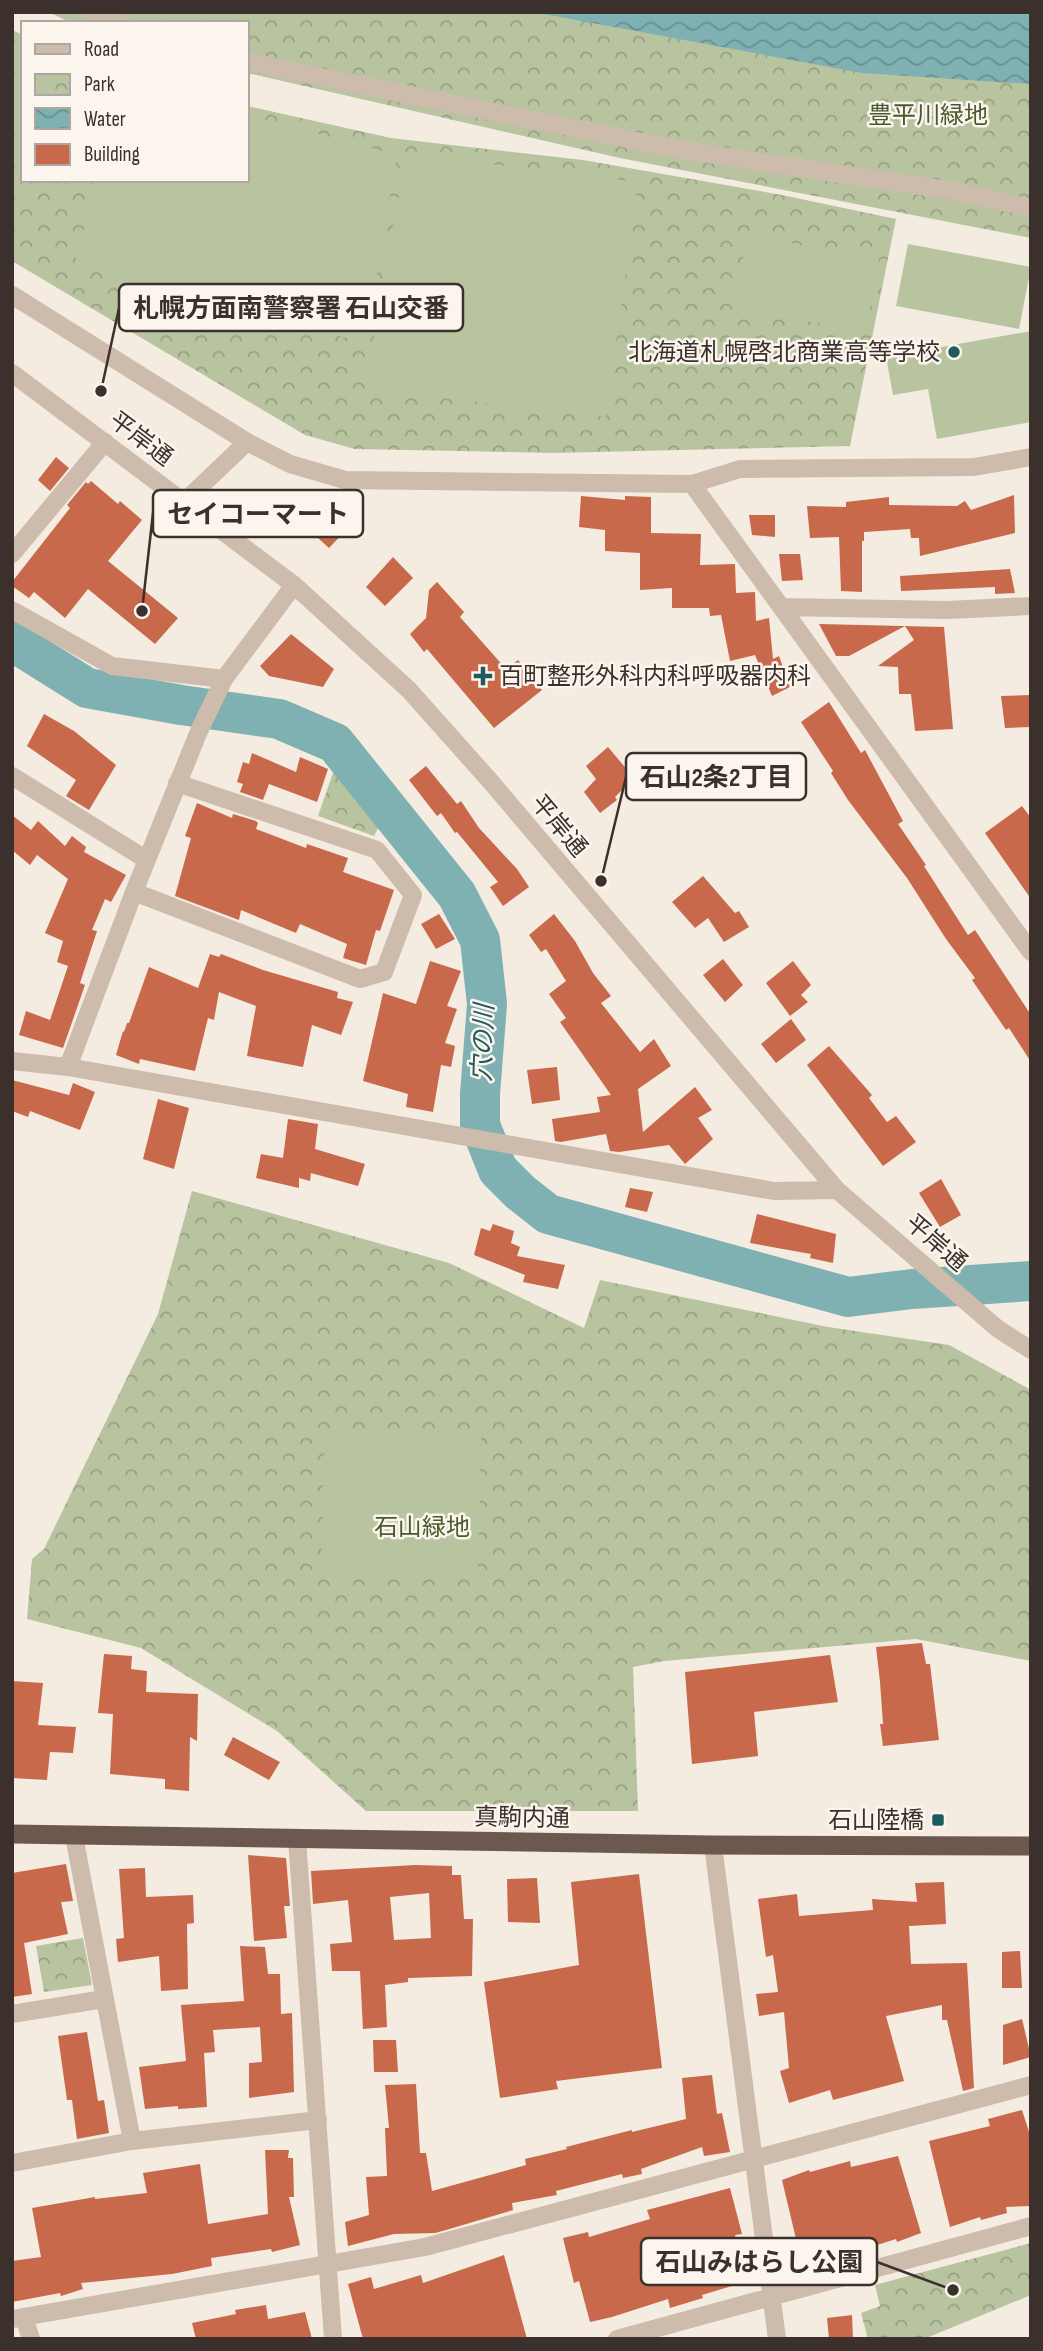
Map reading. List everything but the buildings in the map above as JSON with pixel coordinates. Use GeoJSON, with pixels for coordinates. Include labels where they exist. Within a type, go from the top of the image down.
{"type":"FeatureCollection","features":[{"type":"Feature","properties":{"kind":"highway","name":"真駒内通"},"geometry":{"type":"LineString","coordinates":[[12,1834],[713,1845],[1031,1846]]}},
{"type":"Feature","properties":{"kind":"street"},"geometry":{"type":"LineString","coordinates":[[91,12],[112,21]]}},
{"type":"Feature","properties":{"kind":"street"},"geometry":{"type":"LineString","coordinates":[[248,60],[681,150],[954,191],[1031,208]]}},
{"type":"Feature","properties":{"kind":"street"},"geometry":{"type":"LineString","coordinates":[[12,295],[247,442],[290,464],[345,480],[692,484],[740,469],[974,467],[1031,457]]}},
{"type":"Feature","properties":{"kind":"street","name":"平岸通"},"geometry":{"type":"LineString","coordinates":[[12,373],[294,585],[409,690],[491,782],[837,1190],[998,1329],[1031,1350]]}},
{"type":"Feature","properties":{"kind":"street"},"geometry":{"type":"LineString","coordinates":[[12,554],[105,442]]}},
{"type":"Feature","properties":{"kind":"street"},"geometry":{"type":"LineString","coordinates":[[184,502],[247,442]]}},
{"type":"Feature","properties":{"kind":"street"},"geometry":{"type":"LineString","coordinates":[[692,484],[1031,952]]}},
{"type":"Feature","properties":{"kind":"street"},"geometry":{"type":"LineString","coordinates":[[68,1067],[199,731],[221,686],[294,585]]}},
{"type":"Feature","properties":{"kind":"street"},"geometry":{"type":"LineString","coordinates":[[783,607],[947,610],[1031,606]]}},
{"type":"Feature","properties":{"kind":"street"},"geometry":{"type":"LineString","coordinates":[[12,610],[112,666],[221,686]]}},
{"type":"Feature","properties":{"kind":"street"},"geometry":{"type":"LineString","coordinates":[[12,776],[147,860]]}},
{"type":"Feature","properties":{"kind":"street"},"geometry":{"type":"LineString","coordinates":[[134,892],[360,979],[384,972],[413,895],[377,850],[177,783]]}},
{"type":"Feature","properties":{"kind":"street"},"geometry":{"type":"LineString","coordinates":[[12,1061],[68,1067],[774,1191],[837,1190]]}},
{"type":"Feature","properties":{"kind":"street"},"geometry":{"type":"LineString","coordinates":[[74,1836],[132,2141]]}},
{"type":"Feature","properties":{"kind":"street"},"geometry":{"type":"LineString","coordinates":[[297,1839],[332,2339]]}},
{"type":"Feature","properties":{"kind":"street"},"geometry":{"type":"LineString","coordinates":[[713,1845],[777,2339]]}},
{"type":"Feature","properties":{"kind":"street"},"geometry":{"type":"LineString","coordinates":[[12,2014],[104,1999]]}},
{"type":"Feature","properties":{"kind":"street"},"geometry":{"type":"LineString","coordinates":[[31,2339],[18,2318],[425,2247],[1031,2085]]}},
{"type":"Feature","properties":{"kind":"street"},"geometry":{"type":"LineString","coordinates":[[12,2163],[132,2141],[318,2120]]}},
{"type":"Feature","properties":{"kind":"street"},"geometry":{"type":"LineString","coordinates":[[617,2339],[1031,2226]]}},
{"type":"Feature","properties":{"kind":"green space","name":"豊平川緑地"},"geometry":{"type":"Polygon","coordinates":[[[49,12],[1031,12],[1031,238],[620,158],[248,73],[248,21],[67,21],[49,12]]]}},
{"type":"Feature","properties":{"kind":"green space"},"geometry":{"type":"Polygon","coordinates":[[[12,30],[21,34],[21,182],[248,182],[248,106],[391,138],[583,160],[782,195],[896,219],[850,446],[554,453],[355,449],[305,435],[12,261],[12,30]]]}},
{"type":"Feature","properties":{"kind":"green space"},"geometry":{"type":"Polygon","coordinates":[[[248,115],[397,155],[365,343],[74,265],[96,182],[248,182],[248,115]]]}},
{"type":"Feature","properties":{"kind":"green space"},"geometry":{"type":"Polygon","coordinates":[[[406,154],[638,182],[606,417],[366,389],[406,154]]]}},
{"type":"Feature","properties":{"kind":"green space"},"geometry":{"type":"Polygon","coordinates":[[[747,235],[879,259],[866,332],[734,308],[747,235]]]}},
{"type":"Feature","properties":{"kind":"green space"},"geometry":{"type":"Polygon","coordinates":[[[908,244],[1031,267],[1019,329],[896,306],[908,244]]]}},
{"type":"Feature","properties":{"kind":"green space"},"geometry":{"type":"Polygon","coordinates":[[[1031,331],[1031,422],[937,439],[928,389],[893,395],[886,357],[1031,331]]]}},
{"type":"Feature","properties":{"kind":"green space"},"geometry":{"type":"Polygon","coordinates":[[[334,770],[379,826],[374,836],[318,816],[334,770]]]}},
{"type":"Feature","properties":{"kind":"green space","name":"石山緑地"},"geometry":{"type":"Polygon","coordinates":[[[192,1191],[449,1263],[584,1328],[600,1280],[828,1327],[949,1345],[1031,1390],[1031,1661],[916,1639],[664,1661],[633,1667],[638,1811],[366,1811],[277,1731],[141,1648],[27,1619],[32,1559],[44,1549],[158,1314],[192,1191]]]}},
{"type":"Feature","properties":{"kind":"green space"},"geometry":{"type":"Polygon","coordinates":[[[325,1432],[481,1435],[478,1571],[321,1569],[325,1432]]]}},
{"type":"Feature","properties":{"kind":"green space"},"geometry":{"type":"Polygon","coordinates":[[[83,1938],[92,1985],[44,1992],[36,1946],[83,1938]]]}},
{"type":"Feature","properties":{"kind":"green space"},"geometry":{"type":"Polygon","coordinates":[[[1031,2243],[1031,2295],[924,2339],[868,2339],[861,2313],[880,2306],[875,2285],[1031,2243]]]}},
{"type":"Feature","properties":{"kind":"water"},"geometry":{"type":"Polygon","coordinates":[[[533,12],[1031,12],[1031,84],[862,73],[533,12]]]}},
{"type":"Feature","properties":{"kind":"waterway","name":"穴の川"},"geometry":{"type":"LineString","coordinates":[[12,641],[87,688],[279,719],[335,743],[457,895],[480,940],[487,1004],[480,1125],[498,1170],[548,1214],[848,1297],[912,1289],[1031,1281]]}},
{"type":"Feature","properties":{"kind":"place","name":"北海道札幌啓北商業高等学校"},"geometry":{"type":"Point","coordinates":[954,352]}},
{"type":"Feature","properties":{"kind":"place","name":"札幌方面南警察署 石山交番"},"geometry":{"type":"Point","coordinates":[101,391]}},
{"type":"Feature","properties":{"kind":"place","name":"セイコーマート"},"geometry":{"type":"Point","coordinates":[142,611]}},
{"type":"Feature","properties":{"kind":"place","name":"百町整形外科内科呼吸器内科"},"geometry":{"type":"Point","coordinates":[483,676]}},
{"type":"Feature","properties":{"kind":"place","name":"石山2条2丁目"},"geometry":{"type":"Point","coordinates":[601,881]}},
{"type":"Feature","properties":{"kind":"place","name":"石山陸橋"},"geometry":{"type":"Point","coordinates":[938,1820]}},
{"type":"Feature","properties":{"kind":"place","name":"石山みはらし公園"},"geometry":{"type":"Point","coordinates":[953,2290]}}]}
